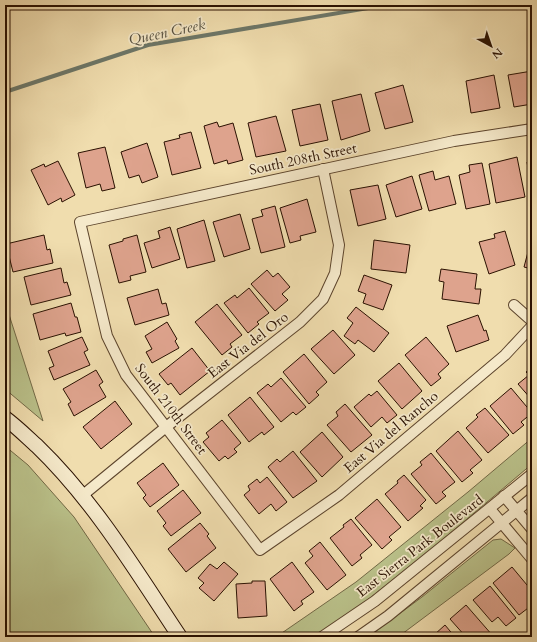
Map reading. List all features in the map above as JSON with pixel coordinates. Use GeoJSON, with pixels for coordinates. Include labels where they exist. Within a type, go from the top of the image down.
{"type":"FeatureCollection","features":[{"type":"Feature","properties":{"kind":"street","name":"South 208th Street"},"geometry":{"type":"LineString","coordinates":[[80,222],[454,141],[532,129]]}},
{"type":"Feature","properties":{"kind":"street","name":"East Via del Oro"},"geometry":{"type":"LineString","coordinates":[[83,495],[166,427],[300,322],[322,299],[335,274],[338,245],[323,169]]}},
{"type":"Feature","properties":{"kind":"street","name":"South 210th Street"},"geometry":{"type":"LineString","coordinates":[[80,222],[107,336],[126,375],[260,550]]}},
{"type":"Feature","properties":{"kind":"street"},"geometry":{"type":"LineString","coordinates":[[514,305],[532,321]]}},
{"type":"Feature","properties":{"kind":"street","name":"East Via del Rancho"},"geometry":{"type":"LineString","coordinates":[[260,550],[339,495],[505,355],[532,326]]}},
{"type":"Feature","properties":{"kind":"street"},"geometry":{"type":"LineString","coordinates":[[5,418],[15,425],[50,459],[83,495],[110,531],[180,637]]}},
{"type":"Feature","properties":{"kind":"street","name":"East Sierra Park Boulevard"},"geometry":{"type":"LineString","coordinates":[[322,637],[375,601],[532,474]]}},
{"type":"Feature","properties":{"kind":"street"},"geometry":{"type":"LineString","coordinates":[[504,496],[532,530]]}},
{"type":"Feature","properties":{"kind":"street"},"geometry":{"type":"LineString","coordinates":[[358,637],[388,616],[532,498]]}},
{"type":"Feature","properties":{"kind":"street"},"geometry":{"type":"LineString","coordinates":[[490,509],[532,559]]}},
{"type":"Feature","properties":{"kind":"green space"},"geometry":{"type":"Polygon","coordinates":[[[5,302],[43,421],[5,389],[5,302]]]}},
{"type":"Feature","properties":{"kind":"green space"},"geometry":{"type":"Polygon","coordinates":[[[532,438],[532,464],[428,552],[360,606],[313,637],[276,637],[356,582],[468,492],[532,438]]]}},
{"type":"Feature","properties":{"kind":"green space"},"geometry":{"type":"Polygon","coordinates":[[[5,446],[28,465],[74,517],[155,637],[5,637],[5,446]]]}},
{"type":"Feature","properties":{"kind":"green space"},"geometry":{"type":"Polygon","coordinates":[[[501,539],[515,548],[398,637],[368,637],[422,597],[493,540],[501,539]]]}},
{"type":"Feature","properties":{"kind":"building"},"geometry":{"type":"Polygon","coordinates":[[[532,71],[532,104],[514,107],[508,75],[532,71]]]}},
{"type":"Feature","properties":{"kind":"building"},"geometry":{"type":"Polygon","coordinates":[[[494,75],[500,108],[471,113],[466,81],[494,75]]]}},
{"type":"Feature","properties":{"kind":"building"},"geometry":{"type":"Polygon","coordinates":[[[403,85],[413,122],[385,129],[375,93],[403,85]]]}},
{"type":"Feature","properties":{"kind":"building"},"geometry":{"type":"Polygon","coordinates":[[[361,94],[370,131],[341,140],[332,101],[361,94]]]}},
{"type":"Feature","properties":{"kind":"building"},"geometry":{"type":"Polygon","coordinates":[[[320,104],[328,140],[300,146],[292,110],[320,104]]]}},
{"type":"Feature","properties":{"kind":"building"},"geometry":{"type":"Polygon","coordinates":[[[276,116],[286,151],[256,157],[248,123],[276,116]]]}},
{"type":"Feature","properties":{"kind":"building"},"geometry":{"type":"Polygon","coordinates":[[[217,122],[219,127],[233,123],[243,160],[228,164],[227,160],[214,164],[204,126],[217,122]]]}},
{"type":"Feature","properties":{"kind":"building"},"geometry":{"type":"Polygon","coordinates":[[[191,132],[201,168],[172,175],[164,142],[180,138],[179,135],[191,132]]]}},
{"type":"Feature","properties":{"kind":"building"},"geometry":{"type":"Polygon","coordinates":[[[147,143],[158,177],[142,183],[139,175],[129,178],[121,152],[147,143]]]}},
{"type":"Feature","properties":{"kind":"building"},"geometry":{"type":"Polygon","coordinates":[[[105,147],[115,188],[102,191],[100,184],[86,188],[78,153],[105,147]]]}},
{"type":"Feature","properties":{"kind":"building"},"geometry":{"type":"Polygon","coordinates":[[[517,157],[525,197],[496,203],[489,164],[517,157]]]}},
{"type":"Feature","properties":{"kind":"building"},"geometry":{"type":"Polygon","coordinates":[[[58,161],[75,195],[62,202],[61,198],[48,205],[31,170],[44,164],[45,167],[58,161]]]}},
{"type":"Feature","properties":{"kind":"building"},"geometry":{"type":"Polygon","coordinates":[[[532,161],[532,193],[527,162],[532,161]]]}},
{"type":"Feature","properties":{"kind":"building"},"geometry":{"type":"Polygon","coordinates":[[[482,163],[490,204],[466,209],[459,175],[470,172],[469,165],[482,163]]]}},
{"type":"Feature","properties":{"kind":"building"},"geometry":{"type":"Polygon","coordinates":[[[433,171],[435,180],[449,176],[456,204],[429,211],[419,175],[433,171]]]}},
{"type":"Feature","properties":{"kind":"building"},"geometry":{"type":"Polygon","coordinates":[[[412,176],[422,209],[396,217],[386,185],[412,176]]]}},
{"type":"Feature","properties":{"kind":"building"},"geometry":{"type":"Polygon","coordinates":[[[378,185],[386,219],[358,226],[350,190],[378,185]]]}},
{"type":"Feature","properties":{"kind":"building"},"geometry":{"type":"Polygon","coordinates":[[[307,199],[316,232],[300,236],[301,240],[290,243],[280,208],[307,199]]]}},
{"type":"Feature","properties":{"kind":"building"},"geometry":{"type":"Polygon","coordinates":[[[275,206],[285,247],[261,253],[252,219],[263,216],[261,210],[275,206]]]}},
{"type":"Feature","properties":{"kind":"building"},"geometry":{"type":"Polygon","coordinates":[[[240,214],[250,249],[224,257],[213,222],[240,214]]]}},
{"type":"Feature","properties":{"kind":"building"},"geometry":{"type":"Polygon","coordinates":[[[204,220],[215,261],[187,268],[177,229],[204,220]]]}},
{"type":"Feature","properties":{"kind":"building"},"geometry":{"type":"Polygon","coordinates":[[[170,227],[180,259],[152,268],[144,243],[160,238],[158,231],[170,227]]]}},
{"type":"Feature","properties":{"kind":"building"},"geometry":{"type":"Polygon","coordinates":[[[505,231],[515,265],[489,274],[479,242],[495,238],[494,234],[505,231]]]}},
{"type":"Feature","properties":{"kind":"building"},"geometry":{"type":"Polygon","coordinates":[[[44,235],[47,250],[50,249],[53,263],[13,272],[6,244],[44,235]]]}},
{"type":"Feature","properties":{"kind":"building"},"geometry":{"type":"Polygon","coordinates":[[[137,235],[146,272],[130,276],[131,280],[119,283],[109,245],[137,235]]]}},
{"type":"Feature","properties":{"kind":"building"},"geometry":{"type":"Polygon","coordinates":[[[532,237],[532,269],[524,267],[532,237]]]}},
{"type":"Feature","properties":{"kind":"building"},"geometry":{"type":"Polygon","coordinates":[[[374,240],[410,245],[406,273],[371,269],[374,240]]]}},
{"type":"Feature","properties":{"kind":"building"},"geometry":{"type":"Polygon","coordinates":[[[61,268],[64,283],[67,282],[71,295],[31,305],[24,277],[61,268]]]}},
{"type":"Feature","properties":{"kind":"building"},"geometry":{"type":"Polygon","coordinates":[[[441,269],[477,274],[475,289],[481,289],[479,304],[442,299],[444,282],[439,281],[441,269]]]}},
{"type":"Feature","properties":{"kind":"building"},"geometry":{"type":"Polygon","coordinates":[[[267,270],[273,277],[278,273],[290,287],[282,294],[288,300],[275,311],[251,284],[267,270]]]}},
{"type":"Feature","properties":{"kind":"building"},"geometry":{"type":"Polygon","coordinates":[[[364,275],[392,285],[383,310],[363,303],[366,294],[358,291],[364,275]]]}},
{"type":"Feature","properties":{"kind":"building"},"geometry":{"type":"Polygon","coordinates":[[[249,288],[269,313],[257,322],[259,324],[248,333],[224,303],[235,295],[237,298],[249,288]]]}},
{"type":"Feature","properties":{"kind":"building"},"geometry":{"type":"Polygon","coordinates":[[[158,289],[162,304],[166,303],[169,315],[135,325],[127,298],[158,289]]]}},
{"type":"Feature","properties":{"kind":"building"},"geometry":{"type":"Polygon","coordinates":[[[71,303],[81,332],[66,336],[65,333],[40,340],[33,314],[71,303]]]}},
{"type":"Feature","properties":{"kind":"building"},"geometry":{"type":"Polygon","coordinates":[[[217,304],[242,335],[230,344],[232,347],[222,355],[195,322],[217,304]]]}},
{"type":"Feature","properties":{"kind":"building"},"geometry":{"type":"Polygon","coordinates":[[[356,307],[389,333],[374,352],[358,340],[355,344],[344,336],[353,323],[347,318],[356,307]]]}},
{"type":"Feature","properties":{"kind":"building"},"geometry":{"type":"Polygon","coordinates":[[[478,315],[484,331],[486,330],[489,340],[456,352],[447,326],[478,315]]]}},
{"type":"Feature","properties":{"kind":"building"},"geometry":{"type":"Polygon","coordinates":[[[167,322],[177,339],[175,341],[179,348],[152,363],[146,352],[152,349],[145,336],[167,322]]]}},
{"type":"Feature","properties":{"kind":"building"},"geometry":{"type":"Polygon","coordinates":[[[333,330],[355,355],[334,374],[311,349],[333,330]]]}},
{"type":"Feature","properties":{"kind":"building"},"geometry":{"type":"Polygon","coordinates":[[[82,337],[88,350],[84,352],[90,365],[54,380],[49,368],[54,366],[48,351],[82,337]]]}},
{"type":"Feature","properties":{"kind":"building"},"geometry":{"type":"Polygon","coordinates":[[[426,337],[449,364],[438,374],[441,378],[431,386],[405,355],[426,337]]]}},
{"type":"Feature","properties":{"kind":"building"},"geometry":{"type":"Polygon","coordinates":[[[192,348],[210,371],[180,395],[171,383],[168,385],[159,374],[192,348]]]}},
{"type":"Feature","properties":{"kind":"building"},"geometry":{"type":"Polygon","coordinates":[[[304,354],[327,382],[316,392],[319,395],[309,404],[283,372],[304,354]]]}},
{"type":"Feature","properties":{"kind":"building"},"geometry":{"type":"Polygon","coordinates":[[[399,363],[422,391],[402,409],[378,381],[399,363]]]}},
{"type":"Feature","properties":{"kind":"building"},"geometry":{"type":"Polygon","coordinates":[[[532,367],[532,400],[518,384],[529,375],[526,372],[532,367]]]}},
{"type":"Feature","properties":{"kind":"building"},"geometry":{"type":"Polygon","coordinates":[[[96,370],[103,382],[99,385],[106,397],[74,416],[68,404],[71,402],[63,389],[96,370]]]}},
{"type":"Feature","properties":{"kind":"building"},"geometry":{"type":"Polygon","coordinates":[[[281,378],[306,407],[296,415],[293,412],[281,422],[257,393],[268,384],[271,387],[281,378]]]}},
{"type":"Feature","properties":{"kind":"building"},"geometry":{"type":"Polygon","coordinates":[[[511,388],[532,413],[521,422],[524,425],[513,434],[490,406],[511,388]]]}},
{"type":"Feature","properties":{"kind":"building"},"geometry":{"type":"Polygon","coordinates":[[[377,391],[397,415],[387,423],[382,417],[371,427],[354,407],[369,394],[371,396],[377,391]]]}},
{"type":"Feature","properties":{"kind":"building"},"geometry":{"type":"Polygon","coordinates":[[[250,397],[274,427],[264,435],[262,432],[249,442],[228,415],[250,397]]]}},
{"type":"Feature","properties":{"kind":"building"},"geometry":{"type":"Polygon","coordinates":[[[115,401],[132,424],[101,449],[83,427],[115,401]]]}},
{"type":"Feature","properties":{"kind":"building"},"geometry":{"type":"Polygon","coordinates":[[[345,404],[372,435],[351,452],[327,425],[338,416],[336,412],[345,404]]]}},
{"type":"Feature","properties":{"kind":"building"},"geometry":{"type":"Polygon","coordinates":[[[485,408],[509,435],[488,453],[466,428],[478,417],[476,415],[485,408]]]}},
{"type":"Feature","properties":{"kind":"building"},"geometry":{"type":"Polygon","coordinates":[[[222,420],[241,443],[234,449],[237,452],[228,459],[225,456],[219,461],[203,442],[209,437],[206,433],[222,420]]]}},
{"type":"Feature","properties":{"kind":"building"},"geometry":{"type":"Polygon","coordinates":[[[458,431],[482,460],[470,470],[473,473],[462,482],[436,451],[458,431]]]}},
{"type":"Feature","properties":{"kind":"building"},"geometry":{"type":"Polygon","coordinates":[[[322,432],[343,457],[322,477],[300,452],[322,432]]]}},
{"type":"Feature","properties":{"kind":"building"},"geometry":{"type":"Polygon","coordinates":[[[293,451],[317,481],[293,498],[268,467],[277,459],[280,462],[293,451]]]}},
{"type":"Feature","properties":{"kind":"building"},"geometry":{"type":"Polygon","coordinates":[[[431,453],[455,482],[442,492],[446,496],[436,504],[411,474],[422,465],[420,462],[431,453]]]}},
{"type":"Feature","properties":{"kind":"building"},"geometry":{"type":"Polygon","coordinates":[[[163,463],[179,485],[150,507],[143,498],[146,495],[137,483],[163,463]]]}},
{"type":"Feature","properties":{"kind":"building"},"geometry":{"type":"Polygon","coordinates":[[[404,475],[426,500],[420,506],[423,508],[408,521],[385,494],[398,483],[397,481],[404,475]]]}},
{"type":"Feature","properties":{"kind":"building"},"geometry":{"type":"Polygon","coordinates":[[[267,477],[287,502],[276,511],[271,504],[259,514],[244,495],[250,490],[248,486],[257,479],[260,483],[267,477]]]}},
{"type":"Feature","properties":{"kind":"building"},"geometry":{"type":"Polygon","coordinates":[[[183,490],[201,513],[171,536],[163,526],[166,523],[157,511],[183,490]]]}},
{"type":"Feature","properties":{"kind":"building"},"geometry":{"type":"Polygon","coordinates":[[[377,499],[401,527],[389,537],[392,540],[382,549],[355,518],[377,499]]]}},
{"type":"Feature","properties":{"kind":"building"},"geometry":{"type":"Polygon","coordinates":[[[351,519],[372,545],[360,555],[362,558],[352,566],[330,538],[344,527],[343,525],[351,519]]]}},
{"type":"Feature","properties":{"kind":"building"},"geometry":{"type":"Polygon","coordinates":[[[200,523],[209,534],[207,536],[216,548],[186,572],[168,549],[200,523]]]}},
{"type":"Feature","properties":{"kind":"building"},"geometry":{"type":"Polygon","coordinates":[[[320,542],[346,575],[327,590],[305,563],[313,556],[309,551],[320,542]]]}},
{"type":"Feature","properties":{"kind":"building"},"geometry":{"type":"Polygon","coordinates":[[[224,562],[238,574],[214,601],[199,588],[204,583],[198,578],[210,564],[217,569],[224,562]]]}},
{"type":"Feature","properties":{"kind":"building"},"geometry":{"type":"Polygon","coordinates":[[[292,562],[314,592],[301,601],[303,604],[294,611],[270,579],[292,562]]]}},
{"type":"Feature","properties":{"kind":"building"},"geometry":{"type":"Polygon","coordinates":[[[512,567],[532,591],[532,605],[519,615],[493,583],[512,567]]]}},
{"type":"Feature","properties":{"kind":"building"},"geometry":{"type":"Polygon","coordinates":[[[252,581],[265,581],[267,616],[238,618],[236,584],[252,583],[252,581]]]}},
{"type":"Feature","properties":{"kind":"building"},"geometry":{"type":"Polygon","coordinates":[[[490,586],[516,618],[506,626],[498,617],[492,622],[473,600],[490,586]]]}},
{"type":"Feature","properties":{"kind":"building"},"geometry":{"type":"Polygon","coordinates":[[[466,605],[493,637],[466,637],[450,619],[466,605]]]}},
{"type":"Feature","properties":{"kind":"building"},"geometry":{"type":"Polygon","coordinates":[[[445,625],[455,637],[436,637],[434,635],[445,625]]]}},
{"type":"Feature","properties":{"kind":"waterway","name":"Queen Creek"},"geometry":{"type":"LineString","coordinates":[[5,92],[148,45],[386,5]]}}]}
